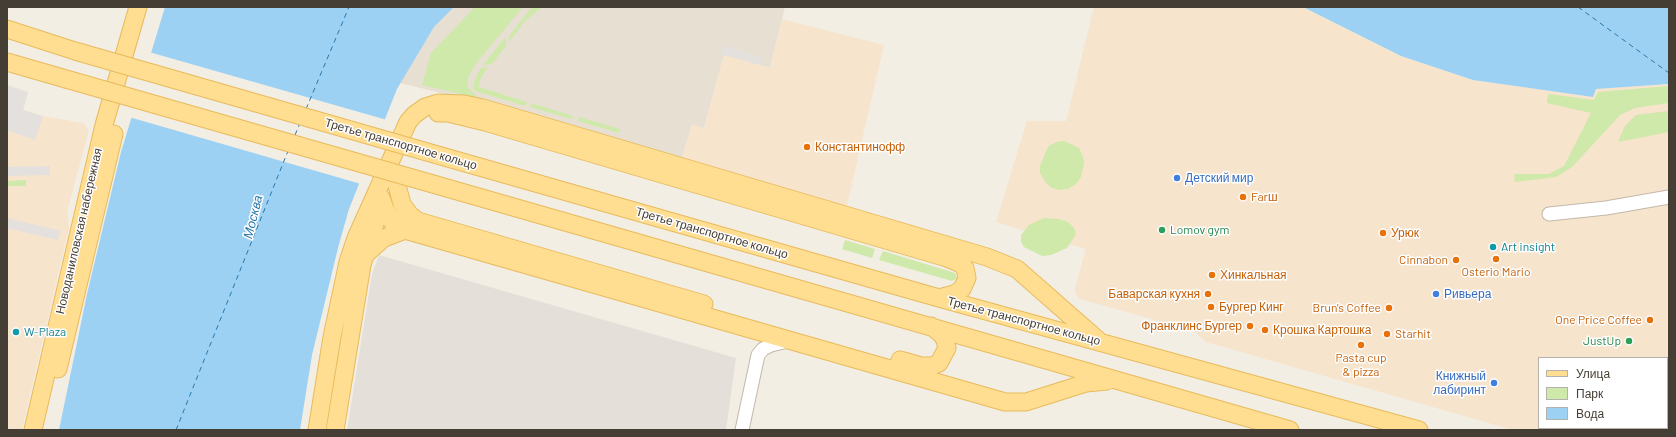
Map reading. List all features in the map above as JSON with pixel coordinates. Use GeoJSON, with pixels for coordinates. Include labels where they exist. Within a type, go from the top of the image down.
{"type":"FeatureCollection","features":[{"type":"Feature","properties":{"kind":"main road"},"geometry":{"type":"LineString","coordinates":[[110,127],[138,7]]}},
{"type":"Feature","properties":{"kind":"main road"},"geometry":{"type":"LineString","coordinates":[[110,127],[150,7]]}},
{"type":"Feature","properties":{"kind":"main road","name":"Третье транспортное кольцо"},"geometry":{"type":"LineString","coordinates":[[7,29],[74,51],[939,298],[1419,430]]}},
{"type":"Feature","properties":{"kind":"main road"},"geometry":{"type":"LineString","coordinates":[[7,62],[1290,430]]}},
{"type":"Feature","properties":{"kind":"main road"},"geometry":{"type":"LineString","coordinates":[[317,430],[332,337],[348,262],[356,238],[403,132],[414,115],[425,107],[438,103],[458,104],[483,108],[964,250],[1010,265],[1017,269],[1099,341]]}},
{"type":"Feature","properties":{"kind":"main road"},"geometry":{"type":"LineString","coordinates":[[356,238],[374,226],[387,212],[395,178],[413,135],[421,121],[428,116],[448,113],[947,258],[961,264],[965,268],[967,278],[962,289],[954,294],[939,298]]}},
{"type":"Feature","properties":{"kind":"main road","name":"Новоданиловская набережная"},"geometry":{"type":"LineString","coordinates":[[33,430],[110,127]]}},
{"type":"Feature","properties":{"kind":"main road","name":"Новоданиловская набережная"},"geometry":{"type":"LineString","coordinates":[[45,430],[110,127]]}},
{"type":"Feature","properties":{"kind":"main road"},"geometry":{"type":"LineString","coordinates":[[395,178],[402,204],[410,215],[412,225]]}},
{"type":"Feature","properties":{"kind":"main road"},"geometry":{"type":"LineString","coordinates":[[379,187],[387,212],[412,225],[788,341],[1005,402],[1026,402],[1086,383],[1113,380]]}},
{"type":"Feature","properties":{"kind":"main road"},"geometry":{"type":"LineString","coordinates":[[365,256],[384,238],[412,225],[921,366],[932,366],[939,363],[947,348],[942,335],[931,326]]}},
{"type":"Feature","properties":{"kind":"main road"},"geometry":{"type":"LineString","coordinates":[[335,430],[365,256],[374,226]]}},
{"type":"Feature","properties":{"kind":"street"},"geometry":{"type":"LineString","coordinates":[[1549,214],[1606,208],[1669,197]]}},
{"type":"Feature","properties":{"kind":"street"},"geometry":{"type":"LineString","coordinates":[[742,430],[755,363],[758,355],[763,349],[771,344],[788,341]]}},
{"type":"Feature","properties":{"kind":"shaded area"},"geometry":{"type":"Polygon","coordinates":[[[454,7],[785,7],[770,68],[724,55],[704,128],[692,125],[681,161],[469,100],[400,83],[434,27],[454,7]]]}},
{"type":"Feature","properties":{"kind":"shaded area"},"geometry":{"type":"Polygon","coordinates":[[[1094,7],[1303,7],[1401,56],[1473,80],[1592,97],[1596,89],[1669,84],[1669,430],[1513,430],[1206,342],[1194,331],[1080,299],[1076,295],[1075,288],[1086,249],[996,222],[1027,121],[1066,121],[1094,7]]]}},
{"type":"Feature","properties":{"kind":"shaded area"},"geometry":{"type":"Polygon","coordinates":[[[782,19],[884,45],[846,210],[681,161],[692,124],[704,128],[724,55],[770,68],[782,19]]]}},
{"type":"Feature","properties":{"kind":"shaded area"},"geometry":{"type":"Polygon","coordinates":[[[723,45],[762,57],[760,65],[720,54],[723,45]]]}},
{"type":"Feature","properties":{"kind":"shaded area"},"geometry":{"type":"Polygon","coordinates":[[[7,85],[28,92],[23,110],[43,116],[83,123],[89,130],[67,212],[69,228],[22,430],[7,430],[7,85]]]}},
{"type":"Feature","properties":{"kind":"shaded area"},"geometry":{"type":"Polygon","coordinates":[[[7,85],[28,92],[23,110],[43,116],[35,140],[7,130],[7,85]]]}},
{"type":"Feature","properties":{"kind":"shaded area"},"geometry":{"type":"Polygon","coordinates":[[[50,166],[50,175],[7,176],[7,167],[50,166]]]}},
{"type":"Feature","properties":{"kind":"shaded area"},"geometry":{"type":"Polygon","coordinates":[[[7,218],[61,231],[58,240],[7,228],[7,218]]]}},
{"type":"Feature","properties":{"kind":"shaded area"},"geometry":{"type":"Polygon","coordinates":[[[379,255],[736,358],[726,430],[347,430],[372,274],[379,255]]]}},
{"type":"Feature","properties":{"kind":"green space"},"geometry":{"type":"Polygon","coordinates":[[[475,7],[523,7],[478,61],[468,77],[467,86],[478,98],[422,85],[431,53],[475,7]]]}},
{"type":"Feature","properties":{"kind":"green space"},"geometry":{"type":"Polygon","coordinates":[[[532,7],[542,7],[525,21],[509,42],[509,36],[532,7]]]}},
{"type":"Feature","properties":{"kind":"green space"},"geometry":{"type":"Polygon","coordinates":[[[506,36],[506,46],[492,64],[483,65],[506,36]]]}},
{"type":"Feature","properties":{"kind":"green space"},"geometry":{"type":"Polygon","coordinates":[[[488,67],[480,80],[479,87],[527,102],[525,106],[475,91],[473,86],[475,79],[481,68],[488,67]]]}},
{"type":"Feature","properties":{"kind":"green space"},"geometry":{"type":"Polygon","coordinates":[[[1669,86],[1669,103],[1635,108],[1620,115],[1572,167],[1556,177],[1515,182],[1514,174],[1549,174],[1564,166],[1591,113],[1547,103],[1548,94],[1594,100],[1598,92],[1669,86]]]}},
{"type":"Feature","properties":{"kind":"green space"},"geometry":{"type":"Polygon","coordinates":[[[531,103],[573,116],[572,119],[530,107],[531,103]]]}},
{"type":"Feature","properties":{"kind":"green space"},"geometry":{"type":"Polygon","coordinates":[[[1669,111],[1669,132],[1618,142],[1625,126],[1636,115],[1669,111]]]}},
{"type":"Feature","properties":{"kind":"green space"},"geometry":{"type":"Polygon","coordinates":[[[579,117],[620,129],[619,133],[578,121],[579,117]]]}},
{"type":"Feature","properties":{"kind":"green space"},"geometry":{"type":"Polygon","coordinates":[[[1064,141],[1079,148],[1084,163],[1081,177],[1076,184],[1068,189],[1060,190],[1052,188],[1046,183],[1040,173],[1040,166],[1048,147],[1056,142],[1064,141]]]}},
{"type":"Feature","properties":{"kind":"green space"},"geometry":{"type":"Polygon","coordinates":[[[26,180],[26,186],[7,186],[7,181],[26,180]]]}},
{"type":"Feature","properties":{"kind":"green space"},"geometry":{"type":"Polygon","coordinates":[[[1044,218],[1059,219],[1068,222],[1074,228],[1076,234],[1067,248],[1051,255],[1042,256],[1024,247],[1021,242],[1021,235],[1029,225],[1044,218]]]}},
{"type":"Feature","properties":{"kind":"green space"},"geometry":{"type":"Polygon","coordinates":[[[845,240],[875,249],[872,258],[842,249],[845,240]]]}},
{"type":"Feature","properties":{"kind":"green space"},"geometry":{"type":"Polygon","coordinates":[[[883,251],[955,273],[957,278],[952,281],[879,260],[883,251]]]}},
{"type":"Feature","properties":{"kind":"water","name":"Москва"},"geometry":{"type":"Polygon","coordinates":[[[165,7],[454,7],[434,27],[397,89],[349,209],[312,355],[300,430],[59,430],[87,294],[121,152],[165,7]]]}},
{"type":"Feature","properties":{"kind":"water"},"geometry":{"type":"Polygon","coordinates":[[[1303,7],[1669,7],[1669,84],[1596,89],[1593,97],[1473,80],[1401,56],[1303,7]]]}},
{"type":"Feature","properties":{"kind":"pier"},"geometry":{"type":"Polygon","coordinates":[[[149,52],[387,120],[361,184],[129,117],[149,52]]]}},
{"type":"Feature","properties":{"kind":"ferry route"},"geometry":{"type":"LineString","coordinates":[[306,109],[349,7]]}},
{"type":"Feature","properties":{"kind":"ferry route"},"geometry":{"type":"LineString","coordinates":[[1578,7],[1669,73]]}},
{"type":"Feature","properties":{"kind":"ferry route"},"geometry":{"type":"LineString","coordinates":[[295,135],[300,123]]}},
{"type":"Feature","properties":{"kind":"ferry route"},"geometry":{"type":"LineString","coordinates":[[176,430],[288,151]]}},
{"type":"Feature","properties":{"kind":"place","name":"Константинофф"},"geometry":{"type":"Point","coordinates":[807,147]}},
{"type":"Feature","properties":{"kind":"place","name":"Детский мир"},"geometry":{"type":"Point","coordinates":[1177,178]}},
{"type":"Feature","properties":{"kind":"place","name":"Farш"},"geometry":{"type":"Point","coordinates":[1243,197]}},
{"type":"Feature","properties":{"kind":"place","name":"Lomov gym"},"geometry":{"type":"Point","coordinates":[1162,230]}},
{"type":"Feature","properties":{"kind":"place","name":"Урюк"},"geometry":{"type":"Point","coordinates":[1383,233]}},
{"type":"Feature","properties":{"kind":"place","name":"Art insight"},"geometry":{"type":"Point","coordinates":[1493,247]}},
{"type":"Feature","properties":{"kind":"place","name":"Osterio Mario"},"geometry":{"type":"Point","coordinates":[1496,259]}},
{"type":"Feature","properties":{"kind":"place","name":"Cinnabon"},"geometry":{"type":"Point","coordinates":[1456,260]}},
{"type":"Feature","properties":{"kind":"place","name":"Хинкальная"},"geometry":{"type":"Point","coordinates":[1212,275]}},
{"type":"Feature","properties":{"kind":"place","name":"Баварская кухня"},"geometry":{"type":"Point","coordinates":[1208,294]}},
{"type":"Feature","properties":{"kind":"place","name":"Ривьера"},"geometry":{"type":"Point","coordinates":[1436,294]}},
{"type":"Feature","properties":{"kind":"place","name":"Бургер Кинг"},"geometry":{"type":"Point","coordinates":[1211,307]}},
{"type":"Feature","properties":{"kind":"place","name":"Brun's Coffee"},"geometry":{"type":"Point","coordinates":[1389,308]}},
{"type":"Feature","properties":{"kind":"place","name":"One Price Coffee"},"geometry":{"type":"Point","coordinates":[1650,320]}},
{"type":"Feature","properties":{"kind":"place","name":"Франклинс Бургер"},"geometry":{"type":"Point","coordinates":[1250,326]}},
{"type":"Feature","properties":{"kind":"place","name":"Крошка Картошка"},"geometry":{"type":"Point","coordinates":[1265,330]}},
{"type":"Feature","properties":{"kind":"place","name":"W-Plaza"},"geometry":{"type":"Point","coordinates":[16,332]}},
{"type":"Feature","properties":{"kind":"place","name":"Starhit"},"geometry":{"type":"Point","coordinates":[1387,334]}},
{"type":"Feature","properties":{"kind":"place","name":"JustUp"},"geometry":{"type":"Point","coordinates":[1629,341]}},
{"type":"Feature","properties":{"kind":"place","name":"Pasta cup & pizza"},"geometry":{"type":"Point","coordinates":[1361,345]}},
{"type":"Feature","properties":{"kind":"place","name":"Книжный лабиринт"},"geometry":{"type":"Point","coordinates":[1494,383]}}]}
